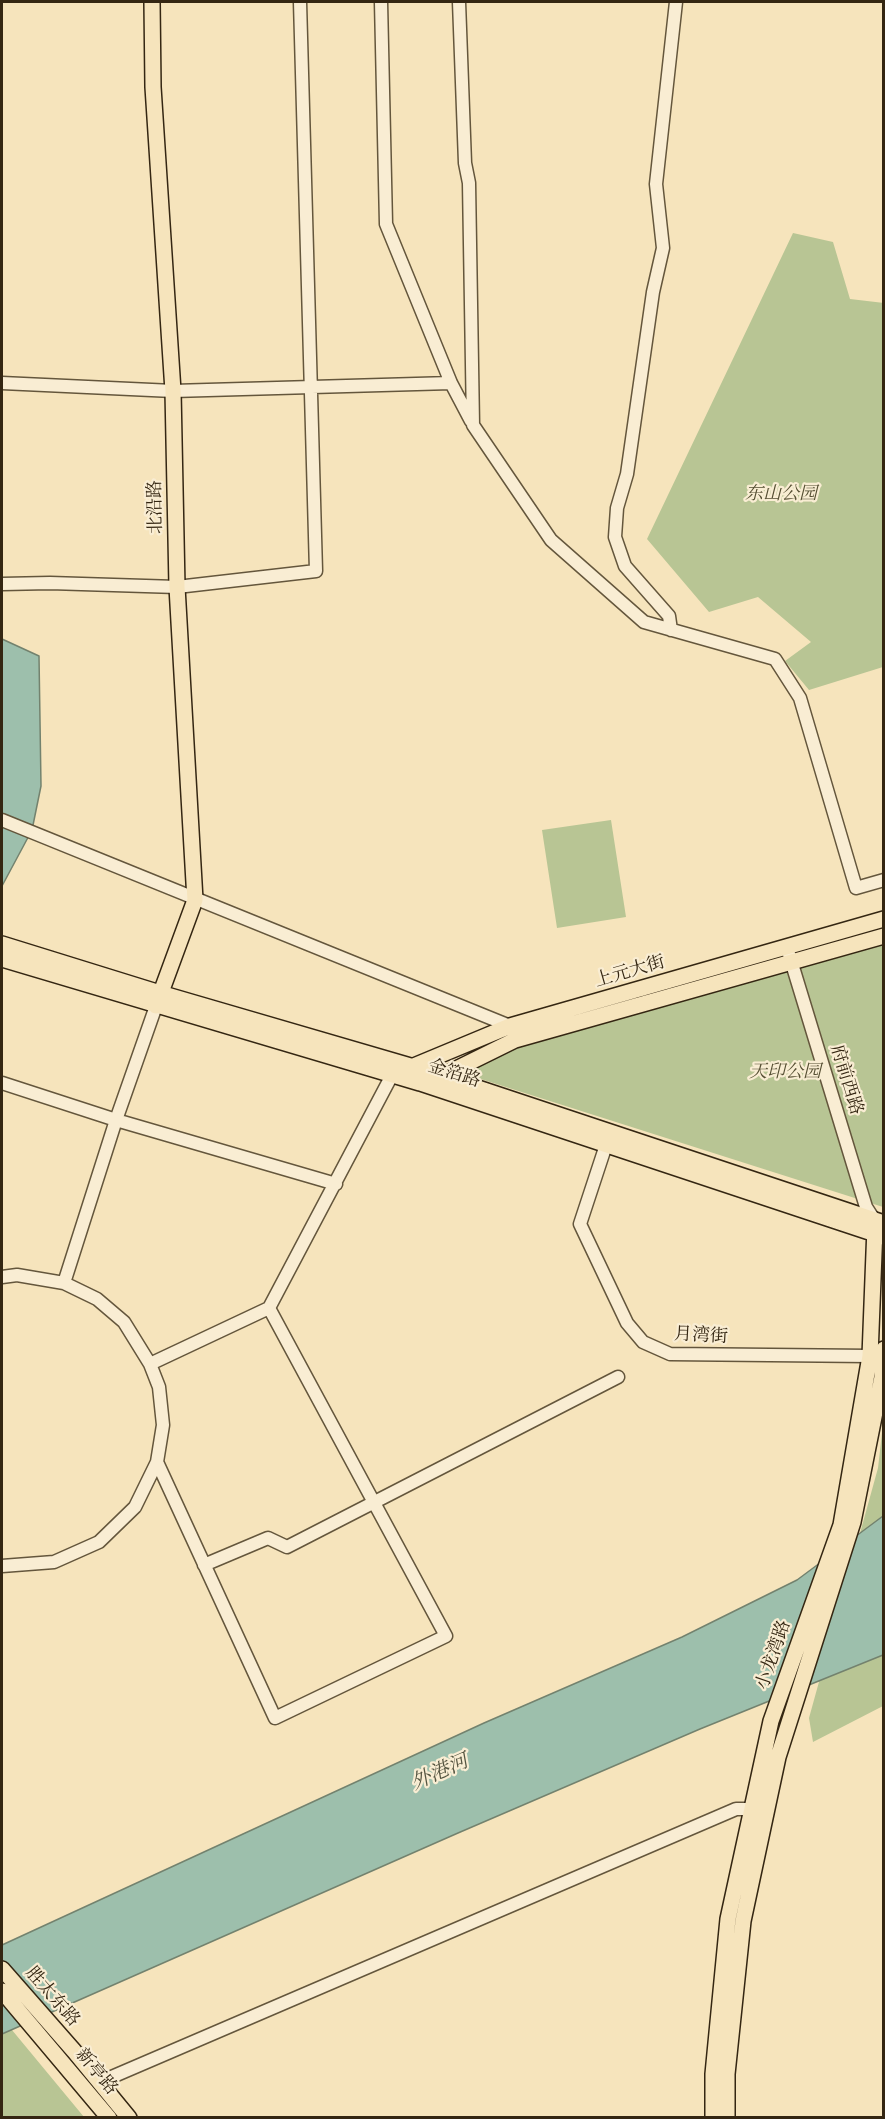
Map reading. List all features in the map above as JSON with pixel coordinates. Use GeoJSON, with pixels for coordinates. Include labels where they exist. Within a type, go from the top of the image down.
{"type":"FeatureCollection","features":[{"type":"Feature","properties":{"kind":"main road","name":"北沿路"},"geometry":{"type":"LineString","coordinates":[[152,2],[153,87],[173,392],[177,587],[195,900],[158,999]]}},
{"type":"Feature","properties":{"kind":"main road","name":"上元大街"},"geometry":{"type":"LineString","coordinates":[[392,1075],[510,1026],[884,919]]}},
{"type":"Feature","properties":{"kind":"main road","name":"上元大街"},"geometry":{"type":"LineString","coordinates":[[420,1083],[444,1076],[515,1040],[884,936]]}},
{"type":"Feature","properties":{"kind":"main road","name":"金箔路"},"geometry":{"type":"LineString","coordinates":[[6,953],[158,999],[606,1145],[880,1230]]}},
{"type":"Feature","properties":{"kind":"main road","name":"金箔路"},"geometry":{"type":"LineString","coordinates":[[158,999],[444,1076],[880,1230]]}},
{"type":"Feature","properties":{"kind":"main road","name":"小龙湾路"},"geometry":{"type":"LineString","coordinates":[[728,2118],[727,2074],[743,1921],[759,1810],[770,1755],[771,1721],[847,1523],[877,1352],[880,1230]]}},
{"type":"Feature","properties":{"kind":"main road","name":"小龙湾路"},"geometry":{"type":"LineString","coordinates":[[713,2118],[712,2074],[728,1919],[759,1810]]}},
{"type":"Feature","properties":{"kind":"main road","name":"胜太东路"},"geometry":{"type":"LineString","coordinates":[[2,1969],[74,2051]]}},
{"type":"Feature","properties":{"kind":"main road","name":"胜太东路"},"geometry":{"type":"LineString","coordinates":[[2,1991],[53,2051]]}},
{"type":"Feature","properties":{"kind":"main road","name":"新亭路"},"geometry":{"type":"LineString","coordinates":[[53,2051],[109,2118]]}},
{"type":"Feature","properties":{"kind":"main road","name":"新亭路"},"geometry":{"type":"LineString","coordinates":[[74,2051],[129,2118]]}},
{"type":"Feature","properties":{"kind":"street"},"geometry":{"type":"LineString","coordinates":[[2,584],[50,583],[177,587],[316,570],[300,2]]}},
{"type":"Feature","properties":{"kind":"street"},"geometry":{"type":"LineString","coordinates":[[381,2],[386,224],[451,383],[473,425],[551,540],[644,622],[776,659],[800,698],[856,888],[884,880]]}},
{"type":"Feature","properties":{"kind":"street"},"geometry":{"type":"LineString","coordinates":[[459,2],[465,163],[469,183],[473,425]]}},
{"type":"Feature","properties":{"kind":"street"},"geometry":{"type":"LineString","coordinates":[[671,630],[669,616],[625,566],[615,537],[617,508],[627,474],[653,292],[663,248],[656,184],[676,2]]}},
{"type":"Feature","properties":{"kind":"street"},"geometry":{"type":"LineString","coordinates":[[2,383],[173,392],[451,383]]}},
{"type":"Feature","properties":{"kind":"street"},"geometry":{"type":"LineString","coordinates":[[2,820],[510,1026]]}},
{"type":"Feature","properties":{"kind":"street","name":"府前西路"},"geometry":{"type":"LineString","coordinates":[[788,947],[866,1207],[880,1230]]}},
{"type":"Feature","properties":{"kind":"street"},"geometry":{"type":"LineString","coordinates":[[64,1283],[116,1120],[158,999]]}},
{"type":"Feature","properties":{"kind":"street"},"geometry":{"type":"LineString","coordinates":[[150,1364],[269,1308],[392,1075]]}},
{"type":"Feature","properties":{"kind":"street"},"geometry":{"type":"LineString","coordinates":[[2,1083],[116,1120],[336,1184]]}},
{"type":"Feature","properties":{"kind":"street","name":"月湾街"},"geometry":{"type":"LineString","coordinates":[[606,1145],[580,1224],[627,1323],[643,1342],[670,1354],[877,1352]]}},
{"type":"Feature","properties":{"kind":"street"},"geometry":{"type":"LineString","coordinates":[[2,1277],[18,1275],[64,1283],[97,1299],[124,1322],[150,1364],[159,1387],[163,1425],[157,1462],[135,1507],[99,1542],[54,1562],[2,1566]]}},
{"type":"Feature","properties":{"kind":"street"},"geometry":{"type":"LineString","coordinates":[[157,1462],[275,1719],[446,1636],[269,1308]]}},
{"type":"Feature","properties":{"kind":"street"},"geometry":{"type":"LineString","coordinates":[[204,1564],[268,1538],[287,1547],[618,1377]]}},
{"type":"Feature","properties":{"kind":"street"},"geometry":{"type":"LineString","coordinates":[[100,2082],[736,1809],[759,1810]]}},
{"type":"Feature","properties":{"kind":"green space","name":"东山公园"},"geometry":{"type":"Polygon","coordinates":[[[793,233],[833,242],[850,299],[884,303],[883,667],[809,690],[785,661],[811,642],[758,597],[709,612],[647,539],[793,233]]]}},
{"type":"Feature","properties":{"kind":"green space"},"geometry":{"type":"Polygon","coordinates":[[[611,820],[626,917],[557,928],[542,830],[611,820]]]}},
{"type":"Feature","properties":{"kind":"green space","name":"天印公园"},"geometry":{"type":"Polygon","coordinates":[[[883,943],[883,1207],[465,1074],[517,1046],[883,943]]]}},
{"type":"Feature","properties":{"kind":"green space"},"geometry":{"type":"Polygon","coordinates":[[[883,1424],[883,1706],[813,1742],[809,1718],[878,1468],[883,1424]]]}},
{"type":"Feature","properties":{"kind":"green space"},"geometry":{"type":"Polygon","coordinates":[[[2,2017],[12,2030],[84,2117],[2,2117],[2,2017]]]}},
{"type":"Feature","properties":{"kind":"water"},"geometry":{"type":"Polygon","coordinates":[[[2,639],[39,656],[41,786],[32,830],[2,886],[2,639]]]}},
{"type":"Feature","properties":{"kind":"water","name":"外港河"},"geometry":{"type":"Polygon","coordinates":[[[883,1516],[883,1655],[700,1729],[458,1833],[2,2034],[2,1945],[484,1723],[682,1637],[797,1580],[883,1516]]]}}]}
